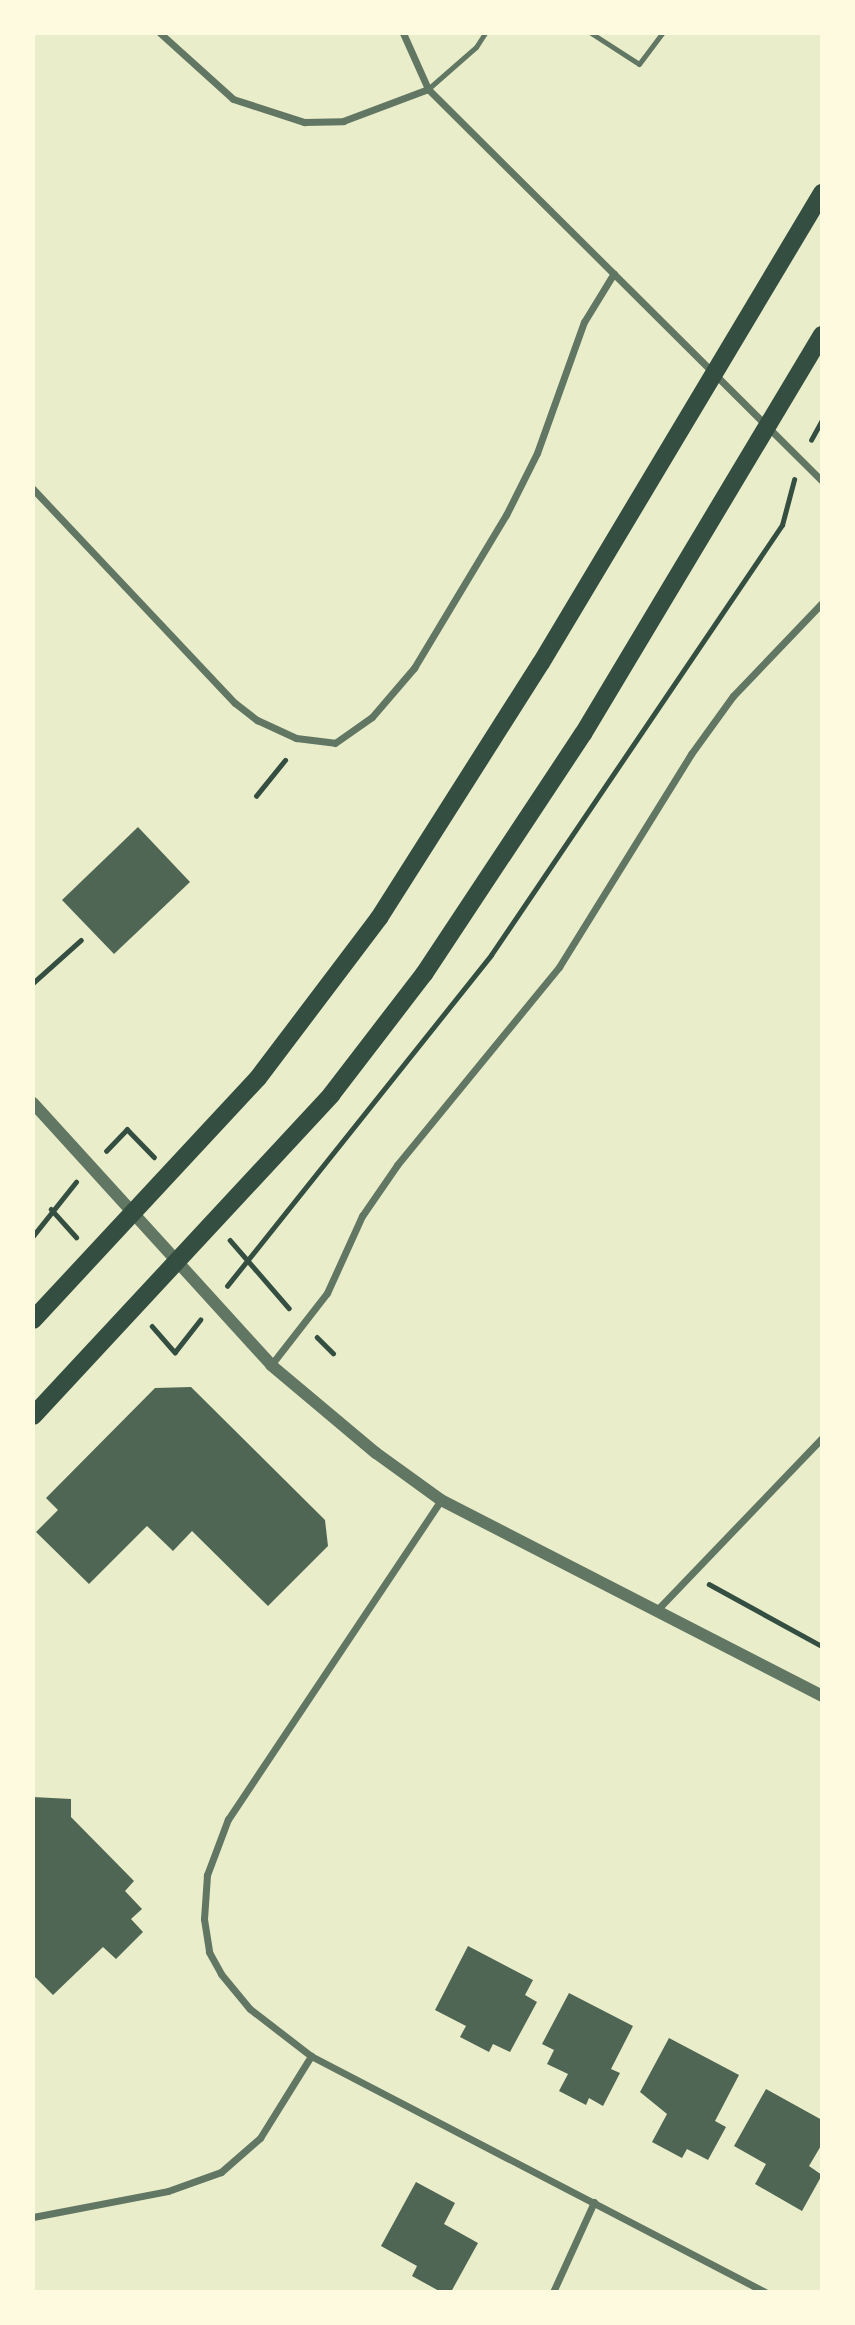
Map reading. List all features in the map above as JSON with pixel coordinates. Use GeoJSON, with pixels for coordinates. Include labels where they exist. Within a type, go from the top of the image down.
{"type":"FeatureCollection","features":[{"type":"Feature","properties":{"kind":"main road"},"geometry":{"type":"LineString","coordinates":[[33,1320],[134,1214],[294,1034],[379,918],[541,663],[822,193]]}},
{"type":"Feature","properties":{"kind":"main road"},"geometry":{"type":"LineString","coordinates":[[33,1416],[331,1095],[449,939],[576,744],[822,335]]}},
{"type":"Feature","properties":{"kind":"street"},"geometry":{"type":"LineString","coordinates":[[160,33],[233,99],[304,122],[343,121],[428,89]]}},
{"type":"Feature","properties":{"kind":"street"},"geometry":{"type":"LineString","coordinates":[[403,33],[428,89],[614,273],[765,428],[822,481]]}},
{"type":"Feature","properties":{"kind":"street"},"geometry":{"type":"LineString","coordinates":[[33,489],[235,703],[257,720],[296,738],[335,743],[372,717],[414,668],[506,516],[537,453],[584,322],[614,273]]}},
{"type":"Feature","properties":{"kind":"street"},"geometry":{"type":"LineString","coordinates":[[271,1365],[327,1293],[362,1216],[397,1164],[559,967],[691,754],[733,696],[822,603]]}},
{"type":"Feature","properties":{"kind":"street"},"geometry":{"type":"LineString","coordinates":[[33,1103],[271,1365],[376,1453],[441,1500],[822,1696]]}},
{"type":"Feature","properties":{"kind":"street"},"geometry":{"type":"LineString","coordinates":[[657,1610],[822,1438]]}},
{"type":"Feature","properties":{"kind":"street"},"geometry":{"type":"LineString","coordinates":[[441,1500],[237,1802],[217,1840],[207,1875],[204,1919],[209,1952],[221,1974],[267,2025],[311,2056],[765,2292]]}},
{"type":"Feature","properties":{"kind":"street"},"geometry":{"type":"LineString","coordinates":[[33,2217],[168,2191],[221,2172],[260,2138],[311,2056]]}},
{"type":"Feature","properties":{"kind":"street"},"geometry":{"type":"LineString","coordinates":[[553,2292],[594,2202]]}},
{"type":"Feature","properties":{"kind":"lane"},"geometry":{"type":"LineString","coordinates":[[428,89],[476,47],[485,33]]}},
{"type":"Feature","properties":{"kind":"lane"},"geometry":{"type":"LineString","coordinates":[[591,33],[639,64],[662,33]]}},
{"type":"Feature","properties":{"kind":"path"},"geometry":{"type":"LineString","coordinates":[[287,1305],[248,1259],[506,932],[782,525],[800,461],[822,420]]}},
{"type":"Feature","properties":{"kind":"path"},"geometry":{"type":"LineString","coordinates":[[256,796],[285,760]]}},
{"type":"Feature","properties":{"kind":"path"},"geometry":{"type":"LineString","coordinates":[[33,983],[81,940]]}},
{"type":"Feature","properties":{"kind":"path"},"geometry":{"type":"LineString","coordinates":[[33,1236],[51,1209],[93,1257]]}},
{"type":"Feature","properties":{"kind":"path"},"geometry":{"type":"LineString","coordinates":[[135,1305],[175,1352]]}},
{"type":"Feature","properties":{"kind":"path"},"geometry":{"type":"LineString","coordinates":[[692,1574],[822,1646]]}},
{"type":"Feature","properties":{"kind":"building"},"geometry":{"type":"Polygon","coordinates":[[[138,827],[190,882],[114,954],[62,900],[138,827]]]}},
{"type":"Feature","properties":{"kind":"building"},"geometry":{"type":"Polygon","coordinates":[[[191,1387],[325,1520],[328,1546],[268,1606],[192,1531],[173,1551],[147,1526],[89,1584],[36,1532],[58,1510],[46,1498],[155,1388],[191,1387]]]}},
{"type":"Feature","properties":{"kind":"building"},"geometry":{"type":"Polygon","coordinates":[[[33,1797],[71,1799],[71,1817],[134,1881],[125,1891],[142,1909],[131,1919],[143,1932],[116,1959],[103,1947],[53,1995],[33,1975],[33,1797]]]}},
{"type":"Feature","properties":{"kind":"building"},"geometry":{"type":"Polygon","coordinates":[[[468,1946],[533,1980],[525,1995],[537,2002],[510,2052],[493,2044],[489,2052],[460,2037],[466,2026],[435,2010],[468,1946]]]}},
{"type":"Feature","properties":{"kind":"building"},"geometry":{"type":"Polygon","coordinates":[[[569,1993],[633,2026],[611,2069],[620,2073],[603,2106],[589,2098],[586,2105],[559,2091],[568,2074],[547,2064],[554,2050],[542,2044],[569,1993]]]}},
{"type":"Feature","properties":{"kind":"building"},"geometry":{"type":"Polygon","coordinates":[[[669,2038],[739,2075],[715,2121],[726,2127],[708,2160],[687,2149],[682,2158],[652,2142],[667,2114],[640,2092],[669,2038]]]}},
{"type":"Feature","properties":{"kind":"building"},"geometry":{"type":"Polygon","coordinates":[[[766,2089],[822,2120],[822,2144],[809,2166],[822,2175],[802,2211],[755,2184],[766,2164],[734,2146],[766,2089]]]}},
{"type":"Feature","properties":{"kind":"building"},"geometry":{"type":"Polygon","coordinates":[[[416,2182],[455,2203],[444,2224],[478,2243],[451,2292],[441,2292],[412,2276],[417,2266],[381,2246],[416,2182]]]}}]}
